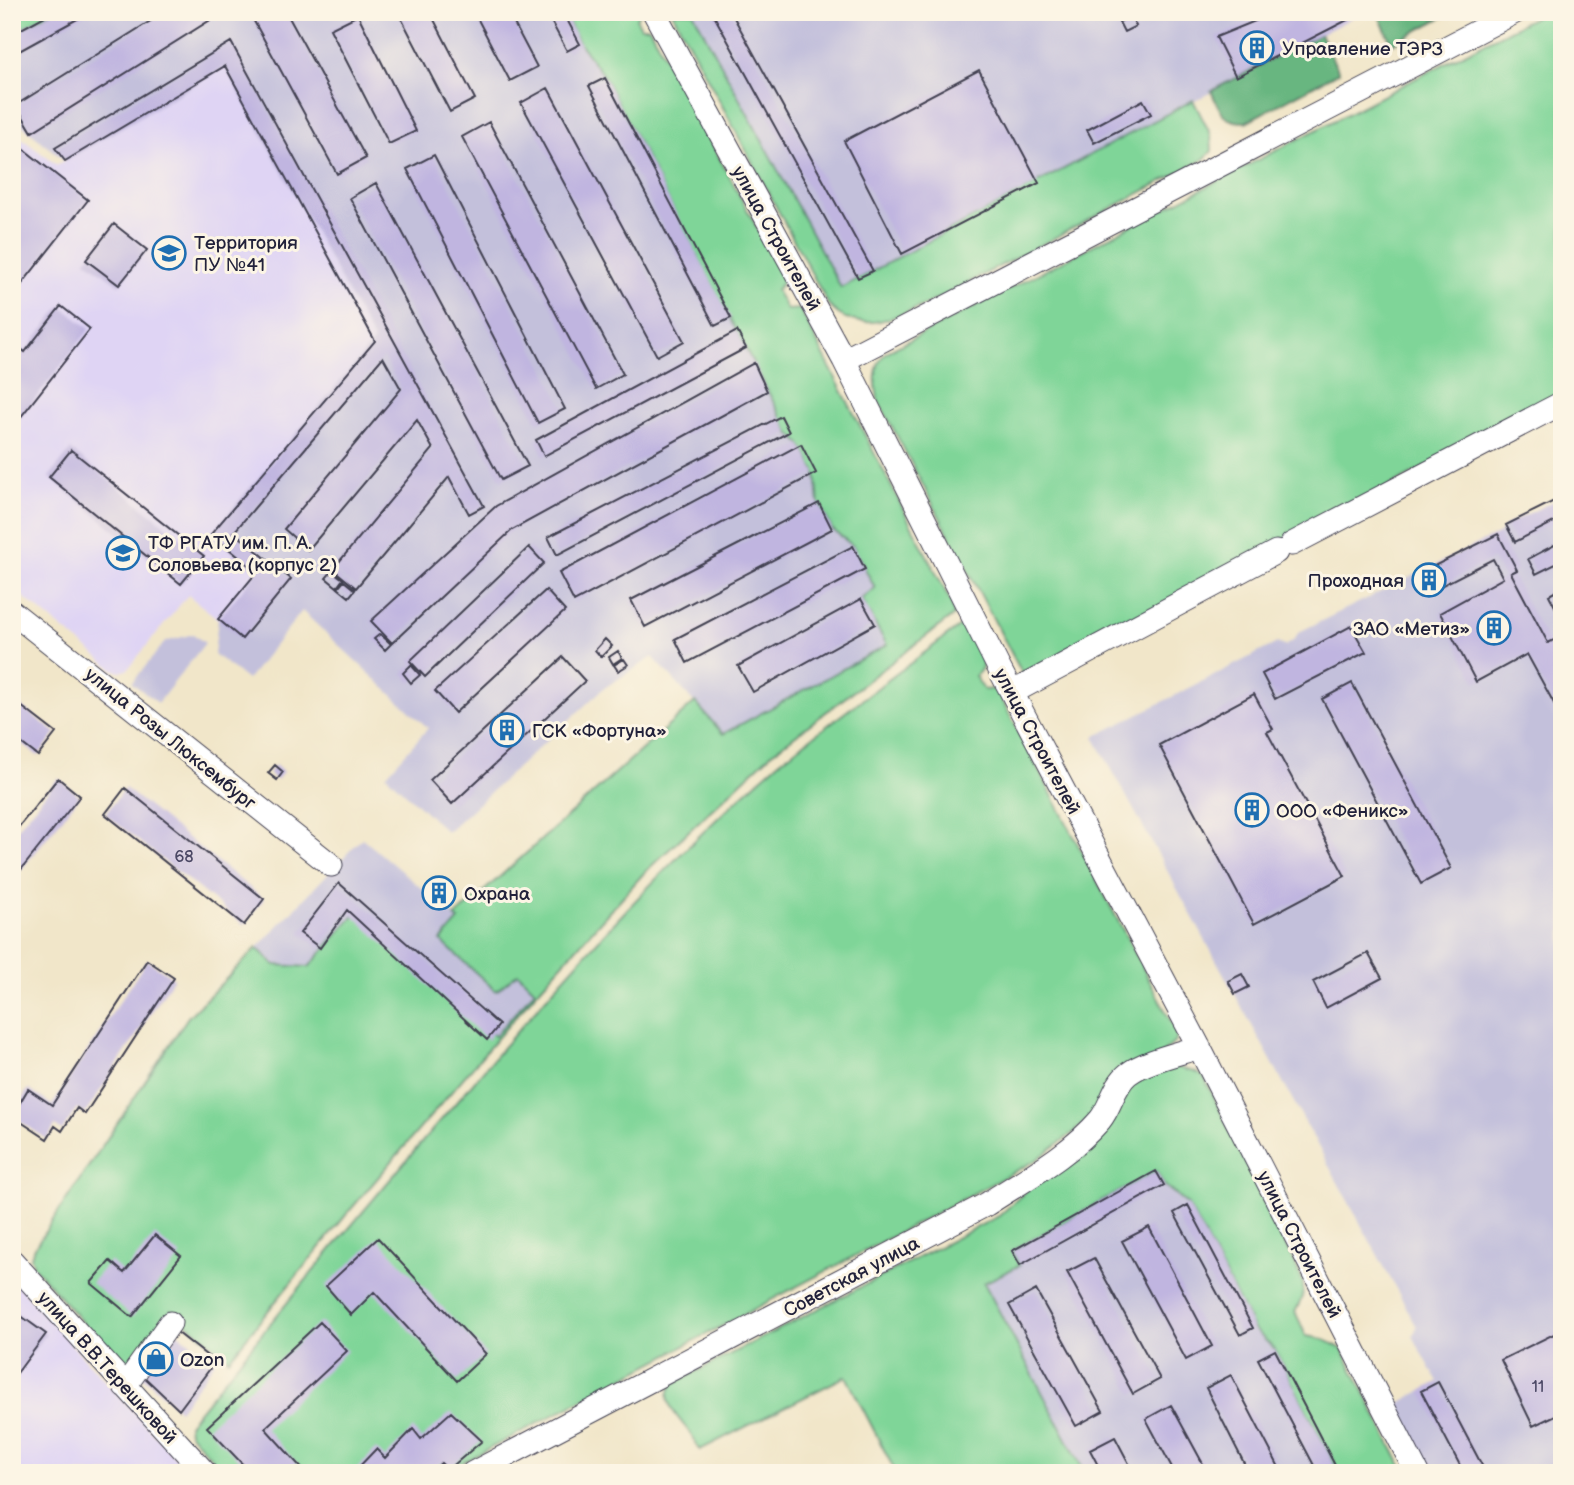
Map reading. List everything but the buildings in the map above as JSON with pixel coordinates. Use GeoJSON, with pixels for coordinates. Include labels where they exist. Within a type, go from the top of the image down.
{"type":"FeatureCollection","features":[{"type":"Feature","properties":{"kind":"street","name":"улица Строителей"},"geometry":{"type":"LineString","coordinates":[[654,12],[844,360],[982,635],[1199,1047],[1417,1473]]}},
{"type":"Feature","properties":{"kind":"street"},"geometry":{"type":"LineString","coordinates":[[844,360],[1515,12]]}},
{"type":"Feature","properties":{"kind":"street"},"geometry":{"type":"LineString","coordinates":[[1013,692],[1562,403]]}},
{"type":"Feature","properties":{"kind":"street","name":"улица Розы Люксембург"},"geometry":{"type":"LineString","coordinates":[[12,612],[331,865]]}},
{"type":"Feature","properties":{"kind":"street","name":"Советская улица"},"geometry":{"type":"LineString","coordinates":[[473,1473],[987,1205],[1086,1135],[1102,1118],[1129,1073],[1199,1047]]}},
{"type":"Feature","properties":{"kind":"street","name":"улица В.В.Терешковой"},"geometry":{"type":"LineString","coordinates":[[12,1261],[129,1382],[205,1473]]}},
{"type":"Feature","properties":{"kind":"street"},"geometry":{"type":"LineString","coordinates":[[167,1412],[129,1382],[170,1323]]}},
{"type":"Feature","properties":{"kind":"shaded area"},"geometry":{"type":"Polygon","coordinates":[[[52,12],[563,12],[580,44],[605,78],[789,432],[801,444],[816,473],[819,503],[832,529],[853,546],[875,589],[861,599],[887,645],[723,734],[653,657],[604,688],[447,832],[386,775],[428,728],[302,611],[247,680],[214,654],[218,619],[257,572],[211,534],[374,341],[225,67],[65,161],[12,117],[12,34],[52,12]]]}},
{"type":"Feature","properties":{"kind":"shaded area"},"geometry":{"type":"Polygon","coordinates":[[[693,12],[1363,12],[841,288],[693,12]]]}},
{"type":"Feature","properties":{"kind":"shaded area","name":"Территория ПУ №41"},"geometry":{"type":"Polygon","coordinates":[[[225,66],[375,341],[211,534],[257,572],[218,619],[188,595],[127,670],[120,672],[114,670],[12,588],[12,131],[57,165],[225,66]]]}},
{"type":"Feature","properties":{"kind":"shaded area"},"geometry":{"type":"Polygon","coordinates":[[[1562,497],[1562,1473],[1428,1473],[1394,1406],[1438,1382],[1413,1336],[1417,1327],[1094,737],[1277,643],[1285,646],[1293,641],[1299,632],[1498,534],[1506,525],[1562,497]]]}},
{"type":"Feature","properties":{"kind":"shaded area"},"geometry":{"type":"Polygon","coordinates":[[[193,634],[205,643],[158,703],[132,683],[165,642],[193,634]]]}},
{"type":"Feature","properties":{"kind":"shaded area"},"geometry":{"type":"Polygon","coordinates":[[[362,838],[459,920],[441,941],[496,991],[518,973],[535,990],[494,1036],[358,912],[309,967],[275,965],[257,948],[362,838]]]}},
{"type":"Feature","properties":{"kind":"shaded area"},"geometry":{"type":"Polygon","coordinates":[[[1156,1171],[1164,1185],[1188,1205],[1253,1328],[1275,1350],[1339,1473],[1085,1473],[984,1283],[1019,1265],[1012,1251],[1156,1171]]]}},
{"type":"Feature","properties":{"kind":"shaded area"},"geometry":{"type":"Polygon","coordinates":[[[12,1279],[73,1346],[190,1473],[12,1473],[12,1279]]]}},
{"type":"Feature","properties":{"kind":"green space"},"geometry":{"type":"Polygon","coordinates":[[[12,12],[52,12],[12,34],[12,12]]]}},
{"type":"Feature","properties":{"kind":"green space"},"geometry":{"type":"Polygon","coordinates":[[[563,12],[641,12],[636,18],[641,27],[649,27],[785,280],[776,290],[787,310],[800,309],[951,602],[954,615],[772,753],[644,873],[535,994],[346,1215],[229,1359],[171,1310],[127,1374],[34,1267],[31,1257],[33,1250],[188,1017],[257,948],[275,965],[309,967],[358,911],[495,1036],[535,990],[518,973],[496,991],[441,941],[459,920],[455,917],[695,702],[723,734],[887,645],[861,599],[875,588],[853,546],[832,529],[819,503],[816,473],[801,444],[789,432],[605,78],[580,44],[563,12]]]}},
{"type":"Feature","properties":{"kind":"green space"},"geometry":{"type":"Polygon","coordinates":[[[672,12],[693,12],[841,288],[1193,100],[1211,135],[1212,151],[1203,160],[926,304],[880,321],[851,320],[838,314],[828,304],[672,12]]]}},
{"type":"Feature","properties":{"kind":"green space"},"geometry":{"type":"Polygon","coordinates":[[[1377,12],[1452,12],[1392,44],[1377,12]]]}},
{"type":"Feature","properties":{"kind":"green space"},"geometry":{"type":"Polygon","coordinates":[[[1544,12],[1562,12],[1562,395],[1025,679],[878,400],[876,375],[878,364],[885,353],[1544,12]]]}},
{"type":"Feature","properties":{"kind":"green space"},"geometry":{"type":"Polygon","coordinates":[[[1320,34],[1339,72],[1246,122],[1231,120],[1223,114],[1211,91],[1320,34]]]}},
{"type":"Feature","properties":{"kind":"green space"},"geometry":{"type":"Polygon","coordinates":[[[960,626],[981,658],[982,667],[975,676],[984,690],[994,689],[999,694],[1177,1033],[1176,1041],[1074,1132],[1035,1161],[443,1473],[225,1473],[189,1433],[188,1424],[360,1215],[503,1048],[616,920],[737,800],[779,762],[960,626]]]}},
{"type":"Feature","properties":{"kind":"green space"},"geometry":{"type":"Polygon","coordinates":[[[1175,1067],[1204,1077],[1302,1279],[1302,1296],[1295,1312],[1306,1336],[1325,1340],[1343,1350],[1405,1473],[1339,1473],[1275,1350],[1253,1328],[1188,1205],[1164,1185],[1156,1171],[1012,1251],[1020,1265],[984,1283],[1085,1473],[896,1473],[846,1376],[700,1450],[671,1408],[668,1396],[674,1383],[999,1216],[1123,1101],[1138,1080],[1150,1073],[1175,1067]]]}},
{"type":"Feature","properties":{"kind":"place","name":"Управление ТЭРЗ"},"geometry":{"type":"Point","coordinates":[1257,48]}},
{"type":"Feature","properties":{"kind":"place","name":"Территория ПУ №41"},"geometry":{"type":"Point","coordinates":[169,253]}},
{"type":"Feature","properties":{"kind":"place","name":"ТФ РГАТУ им. П. А. Соловьева (корпус 2)"},"geometry":{"type":"Point","coordinates":[123,553]}},
{"type":"Feature","properties":{"kind":"place","name":"Проходная"},"geometry":{"type":"Point","coordinates":[1429,580]}},
{"type":"Feature","properties":{"kind":"place","name":"ЗАО «Метиз»"},"geometry":{"type":"Point","coordinates":[1494,628]}},
{"type":"Feature","properties":{"kind":"place","name":"ГСК «Фортуна»"},"geometry":{"type":"Point","coordinates":[507,730]}},
{"type":"Feature","properties":{"kind":"place","name":"ООО «Феникс»"},"geometry":{"type":"Point","coordinates":[1252,810]}},
{"type":"Feature","properties":{"kind":"place","name":"Охрана"},"geometry":{"type":"Point","coordinates":[439,893]}},
{"type":"Feature","properties":{"kind":"place","name":"Ozon"},"geometry":{"type":"Point","coordinates":[156,1359]}}]}
